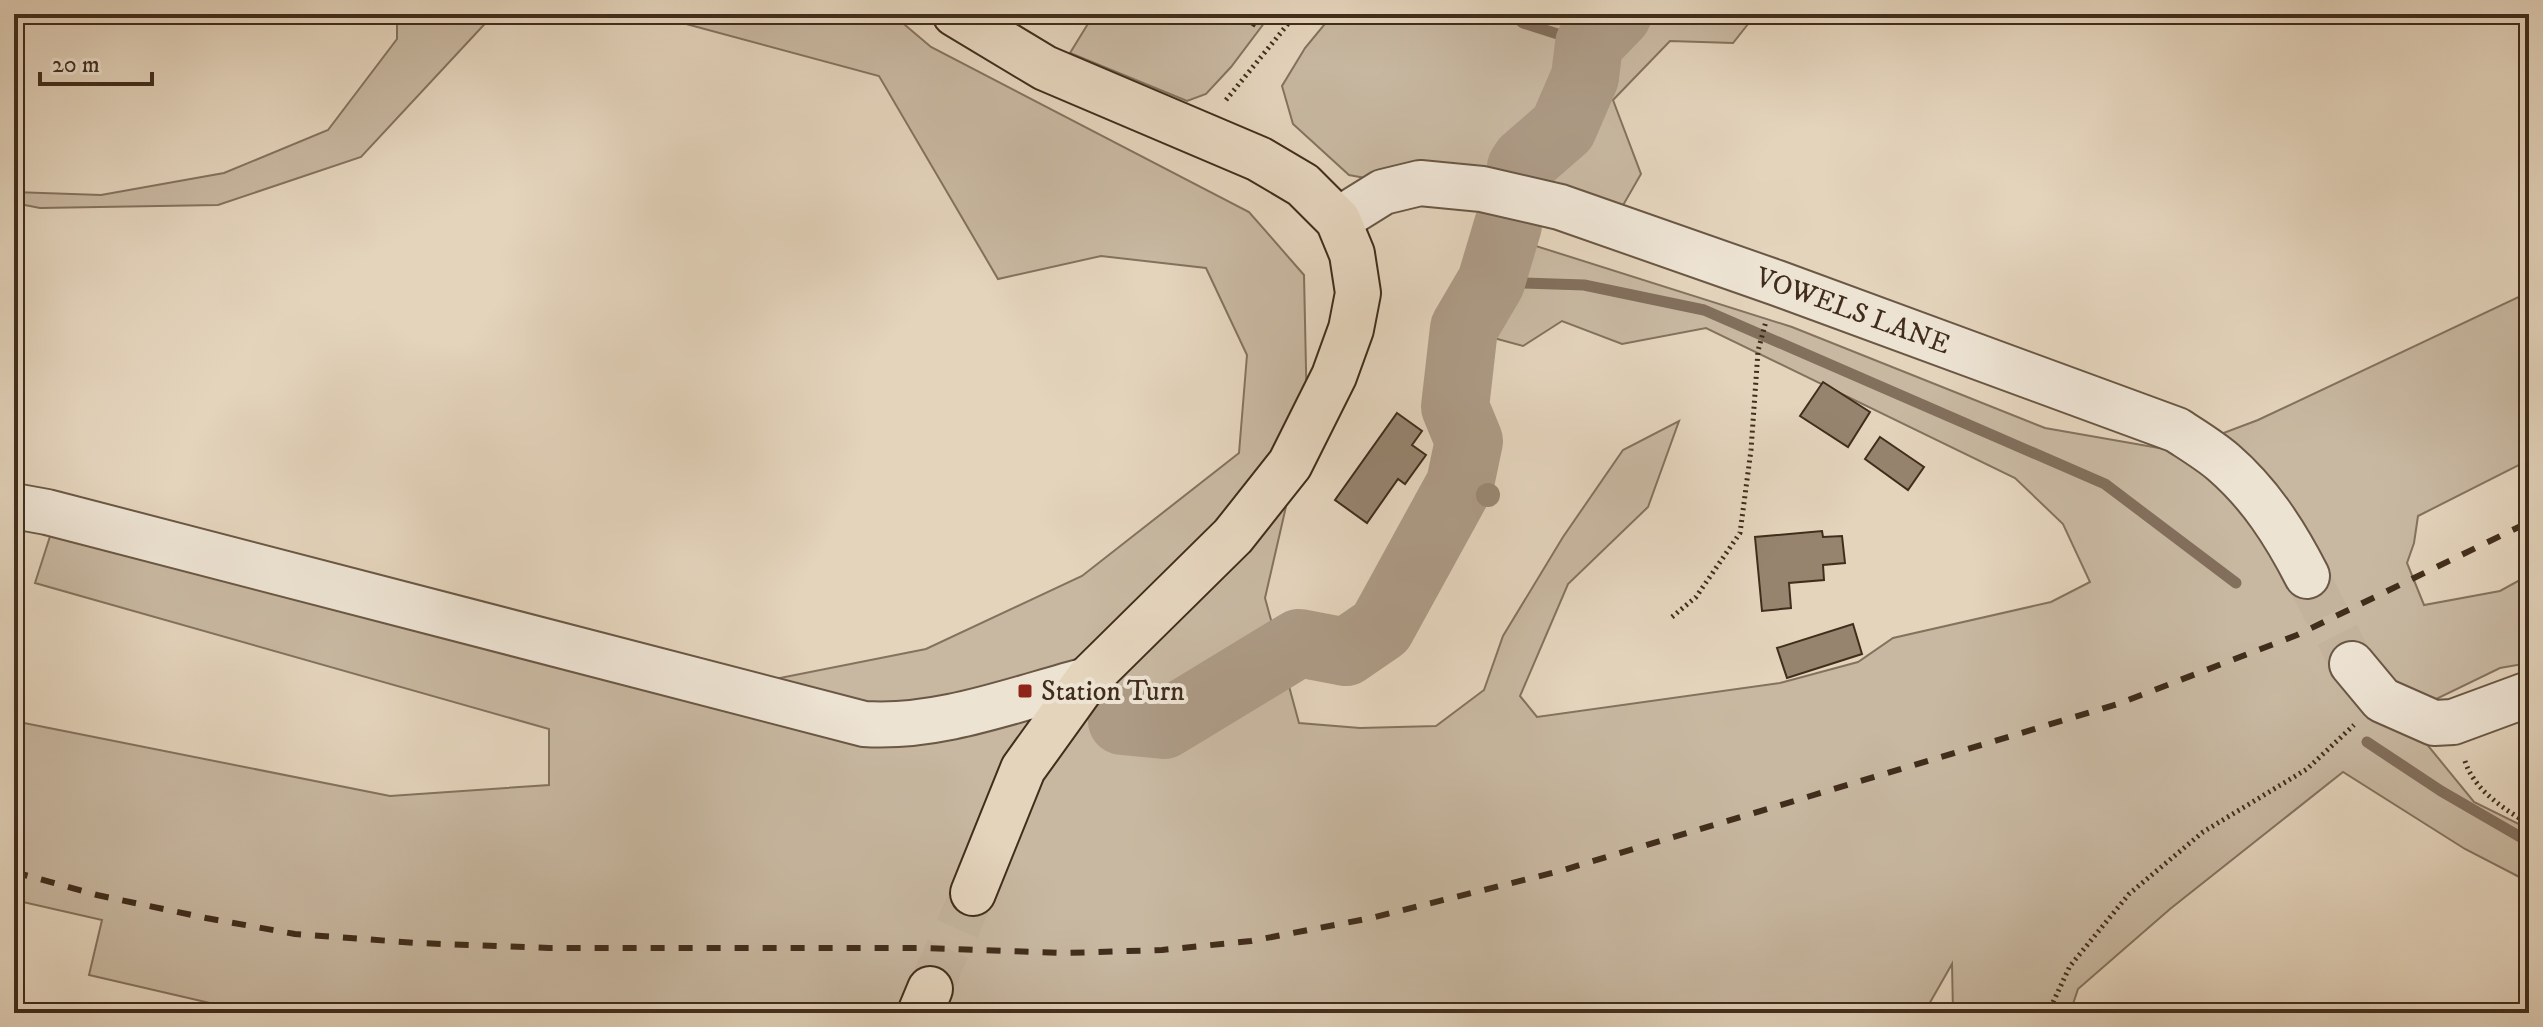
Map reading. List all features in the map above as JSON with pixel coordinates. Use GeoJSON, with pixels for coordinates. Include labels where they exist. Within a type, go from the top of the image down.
{"type":"FeatureCollection","features":[{"type":"Feature","properties":{"kind":"main road"},"geometry":{"type":"LineString","coordinates":[[955,14],[1045,68],[1259,159],[1303,185],[1338,220],[1352,254],[1358,293],[1334,376],[1290,464],[1233,536],[1087,680],[1023,769],[973,893]]}},
{"type":"Feature","properties":{"kind":"street","name":"VOWELS LANE"},"geometry":{"type":"LineString","coordinates":[[1338,220],[1383,192],[1420,183],[1482,189],[1560,207],[1807,294],[2177,430],[2222,461],[2262,501],[2287,538],[2307,576]]}},
{"type":"Feature","properties":{"kind":"street"},"geometry":{"type":"LineString","coordinates":[[14,506],[864,724],[895,726],[929,722],[1087,680]]}},
{"type":"Feature","properties":{"kind":"street"},"geometry":{"type":"LineString","coordinates":[[2352,664],[2382,700],[2434,723],[2453,722],[2529,694]]}},
{"type":"Feature","properties":{"kind":"path"},"geometry":{"type":"LineString","coordinates":[[1198,135],[1296,14]]}},
{"type":"Feature","properties":{"kind":"path"},"geometry":{"type":"LineString","coordinates":[[1672,617],[1696,597],[1740,533],[1751,450],[1758,351],[1764,327]]}},
{"type":"Feature","properties":{"kind":"path"},"geometry":{"type":"LineString","coordinates":[[2048,1013],[2070,966],[2129,894],[2203,832],[2307,769],[2382,700]]}},
{"type":"Feature","properties":{"kind":"path"},"geometry":{"type":"LineString","coordinates":[[2453,722],[2469,772],[2500,806],[2529,824]]}},
{"type":"Feature","properties":{"kind":"shaded area"},"geometry":{"type":"Polygon","coordinates":[[[397,14],[494,14],[361,157],[218,205],[40,208],[14,203],[14,192],[101,195],[224,173],[328,130],[397,39],[397,14]]]}},
{"type":"Feature","properties":{"kind":"shaded area"},"geometry":{"type":"Polygon","coordinates":[[[649,14],[892,14],[931,47],[1249,212],[1304,275],[1307,415],[1265,598],[1299,723],[1360,728],[1436,726],[1484,690],[1503,636],[1563,537],[1623,450],[1679,421],[1648,507],[1568,584],[1520,696],[1537,717],[1780,683],[1858,662],[1893,638],[2051,602],[2090,582],[2063,524],[2015,478],[1706,328],[1622,344],[1562,321],[1523,346],[1468,331],[1507,250],[1517,240],[1792,327],[2045,428],[2176,451],[2258,420],[2529,292],[2529,460],[2418,516],[2407,563],[2424,605],[2500,591],[2529,575],[2529,663],[2500,668],[2403,715],[2474,802],[2529,829],[2529,882],[2465,849],[2343,772],[2170,909],[2078,989],[2070,1013],[1953,1013],[1952,964],[1924,1013],[253,1013],[89,975],[102,920],[14,900],[14,721],[390,796],[549,785],[549,729],[35,583],[63,496],[775,679],[926,649],[1082,576],[1239,453],[1247,355],[1206,268],[1101,256],[998,279],[879,76],[649,14]]]}},
{"type":"Feature","properties":{"kind":"shaded area"},"geometry":{"type":"Polygon","coordinates":[[[1094,14],[1271,14],[1206,94],[1187,101],[1070,53],[1094,14]]]}},
{"type":"Feature","properties":{"kind":"shaded area"},"geometry":{"type":"Polygon","coordinates":[[[1333,14],[1756,14],[1733,43],[1670,41],[1613,100],[1641,174],[1622,207],[1349,175],[1293,124],[1282,86],[1305,48],[1333,14]]]}},
{"type":"Feature","properties":{"kind":"building"},"geometry":{"type":"Polygon","coordinates":[[[1236,14],[1262,14],[1254,26],[1236,14]]]}},
{"type":"Feature","properties":{"kind":"building"},"geometry":{"type":"Polygon","coordinates":[[[1823,382],[1870,412],[1848,447],[1800,416],[1823,382]]]}},
{"type":"Feature","properties":{"kind":"building"},"geometry":{"type":"Polygon","coordinates":[[[1397,413],[1422,431],[1412,445],[1426,455],[1405,484],[1398,479],[1367,523],[1335,500],[1397,413]]]}},
{"type":"Feature","properties":{"kind":"building"},"geometry":{"type":"Polygon","coordinates":[[[1880,437],[1924,467],[1908,490],[1865,459],[1880,437]]]}},
{"type":"Feature","properties":{"kind":"building"},"geometry":{"type":"Polygon","coordinates":[[[1822,531],[1823,537],[1842,536],[1845,563],[1823,565],[1824,580],[1789,583],[1791,608],[1762,611],[1755,537],[1822,531]]]}},
{"type":"Feature","properties":{"kind":"building"},"geometry":{"type":"Polygon","coordinates":[[[1853,624],[1862,654],[1787,678],[1777,648],[1853,624]]]}},
{"type":"Feature","properties":{"kind":"waterway"},"geometry":{"type":"LineString","coordinates":[[1512,14],[1523,23],[1589,44]]}},
{"type":"Feature","properties":{"kind":"waterway"},"geometry":{"type":"LineString","coordinates":[[1521,167],[1563,128],[1585,77],[1589,44],[1618,14]]}},
{"type":"Feature","properties":{"kind":"waterway"},"geometry":{"type":"LineString","coordinates":[[1122,721],[1164,725],[1299,643],[1346,652],[1381,628],[1460,484],[1469,441],[1455,407],[1464,328],[1491,282],[1508,225]]}},
{"type":"Feature","properties":{"kind":"waterway"},"geometry":{"type":"LineString","coordinates":[[1491,282],[1584,285],[1704,310],[2105,484],[2236,583]]}},
{"type":"Feature","properties":{"kind":"waterway"},"geometry":{"type":"LineString","coordinates":[[2367,742],[2441,791],[2529,842]]}},
{"type":"Feature","properties":{"kind":"tunnel"},"geometry":{"type":"LineString","coordinates":[[2307,576],[2352,664]]}},
{"type":"Feature","properties":{"kind":"tunnel"},"geometry":{"type":"LineString","coordinates":[[930,989],[973,893]]}},
{"type":"Feature","properties":{"kind":"railway"},"geometry":{"type":"LineString","coordinates":[[14,872],[97,895],[295,934],[417,943],[549,948],[923,948],[1066,953],[1162,950],[1251,941],[1371,918],[1560,871],[2118,704],[2297,635],[2529,522]]}},
{"type":"Feature","properties":{"kind":"place","name":"Station Turn"},"geometry":{"type":"Point","coordinates":[1025,691]}}]}
